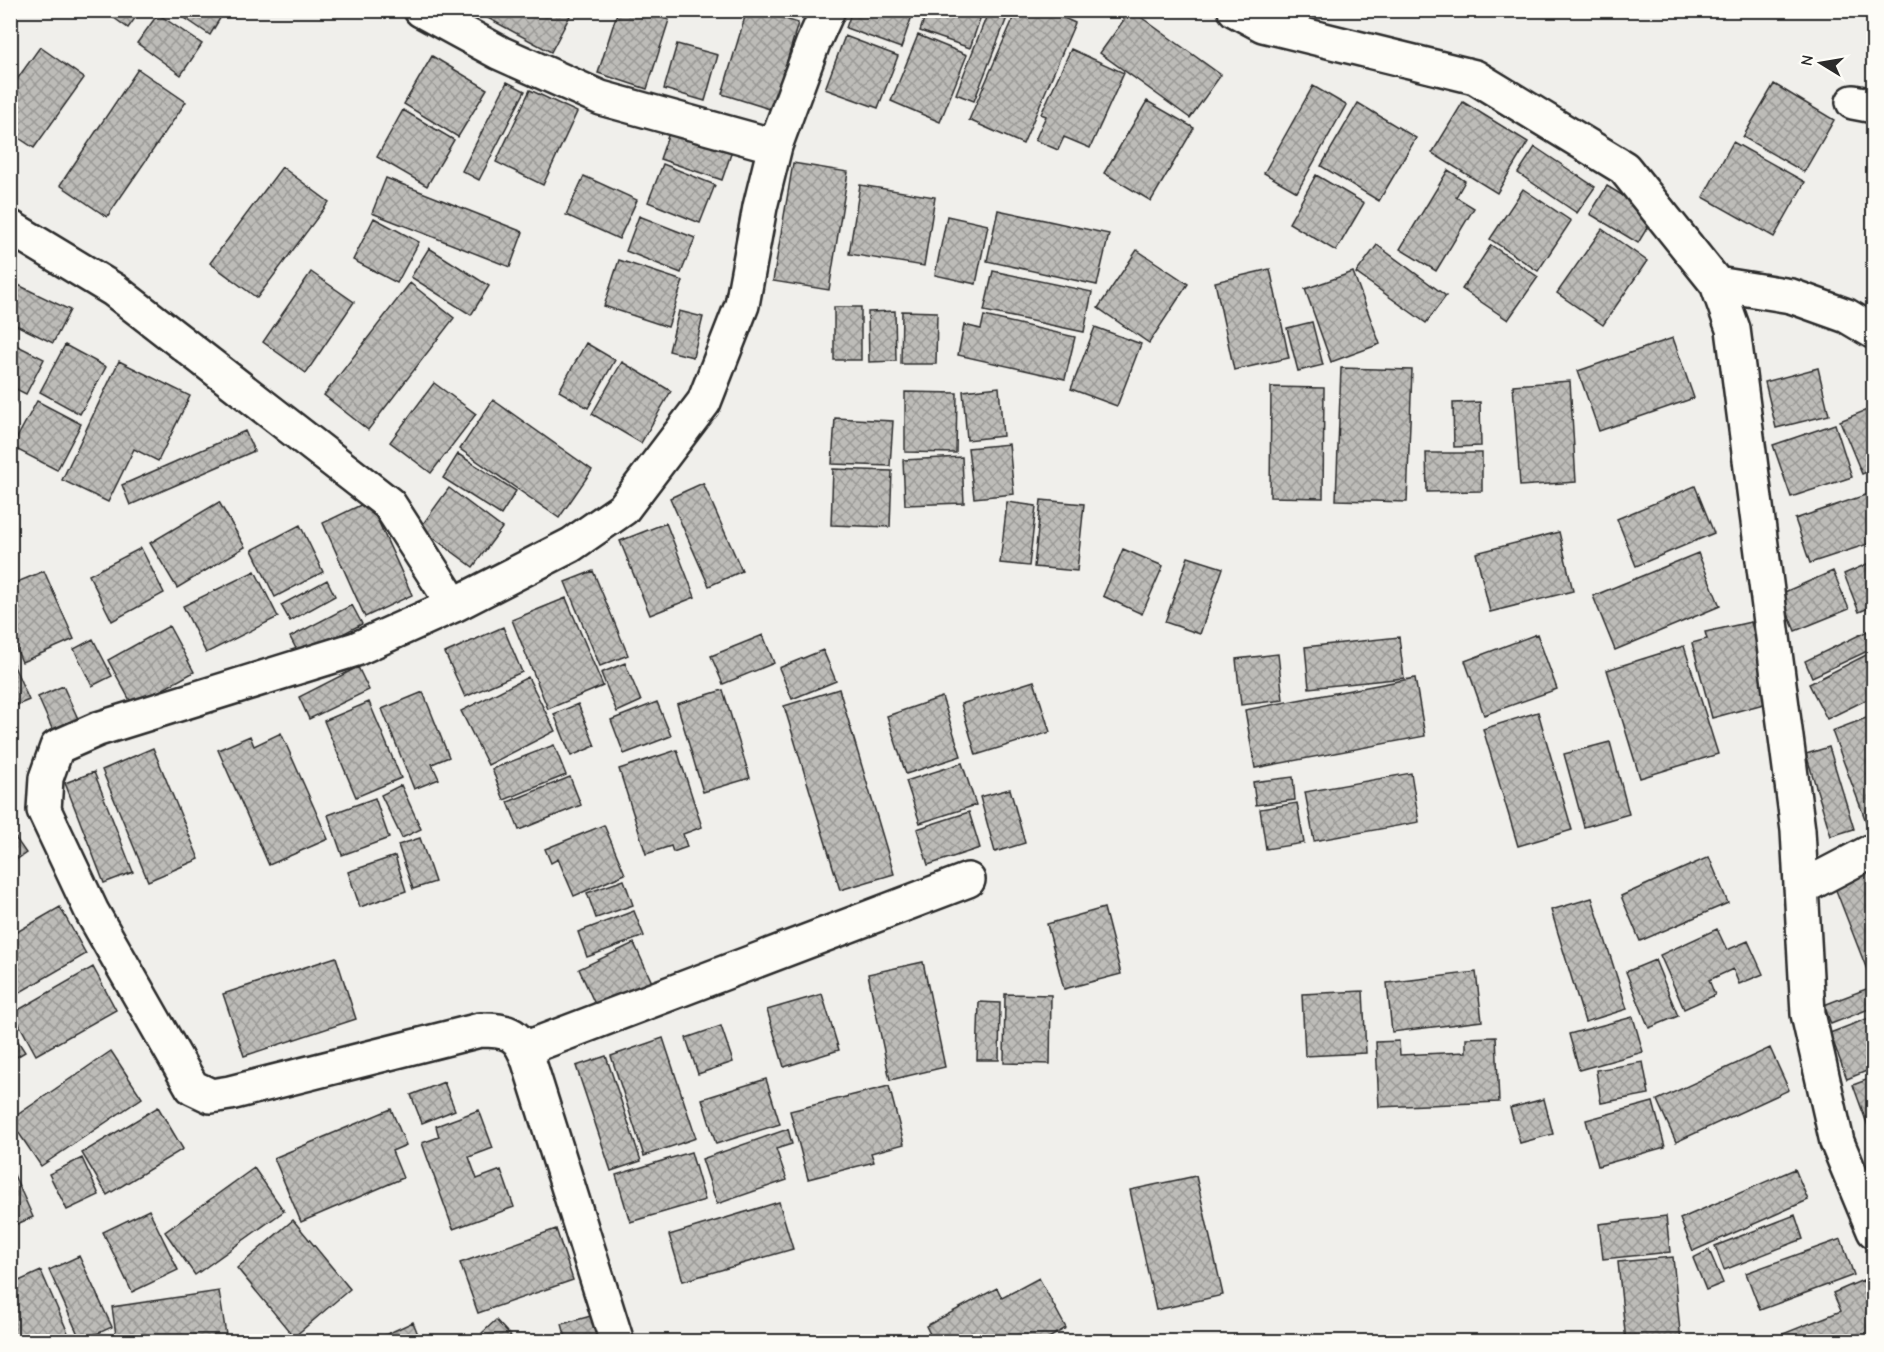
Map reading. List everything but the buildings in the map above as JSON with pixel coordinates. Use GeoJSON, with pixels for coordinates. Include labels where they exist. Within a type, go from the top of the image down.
{"type":"FeatureCollection","features":[{"type":"Feature","properties":{"kind":"street"},"geometry":{"type":"LineString","coordinates":[[421,10],[500,53],[600,98],[775,146]]}},
{"type":"Feature","properties":{"kind":"street"},"geometry":{"type":"LineString","coordinates":[[617,1341],[524,1049],[515,1036],[496,1030],[480,1030],[230,1094],[211,1096],[192,1087],[92,912],[44,810],[46,778],[57,747],[98,729],[356,649],[454,605],[571,545],[623,509],[704,402],[741,305],[760,207],[775,146],[813,43],[828,10]]}},
{"type":"Feature","properties":{"kind":"street"},"geometry":{"type":"LineString","coordinates":[[1235,10],[1263,25],[1475,77],[1624,168],[1717,284],[1732,329],[1798,830],[1808,1014],[1837,1142],[1874,1231]]}},
{"type":"Feature","properties":{"kind":"street"},"geometry":{"type":"LineString","coordinates":[[10,227],[114,290],[389,504],[454,605]]}},
{"type":"Feature","properties":{"kind":"street"},"geometry":{"type":"LineString","coordinates":[[1717,284],[1791,296],[1847,316],[1874,332]]}},
{"type":"Feature","properties":{"kind":"street"},"geometry":{"type":"LineString","coordinates":[[1801,888],[1874,850]]}},
{"type":"Feature","properties":{"kind":"street"},"geometry":{"type":"LineString","coordinates":[[524,1049],[968,880]]}}]}
